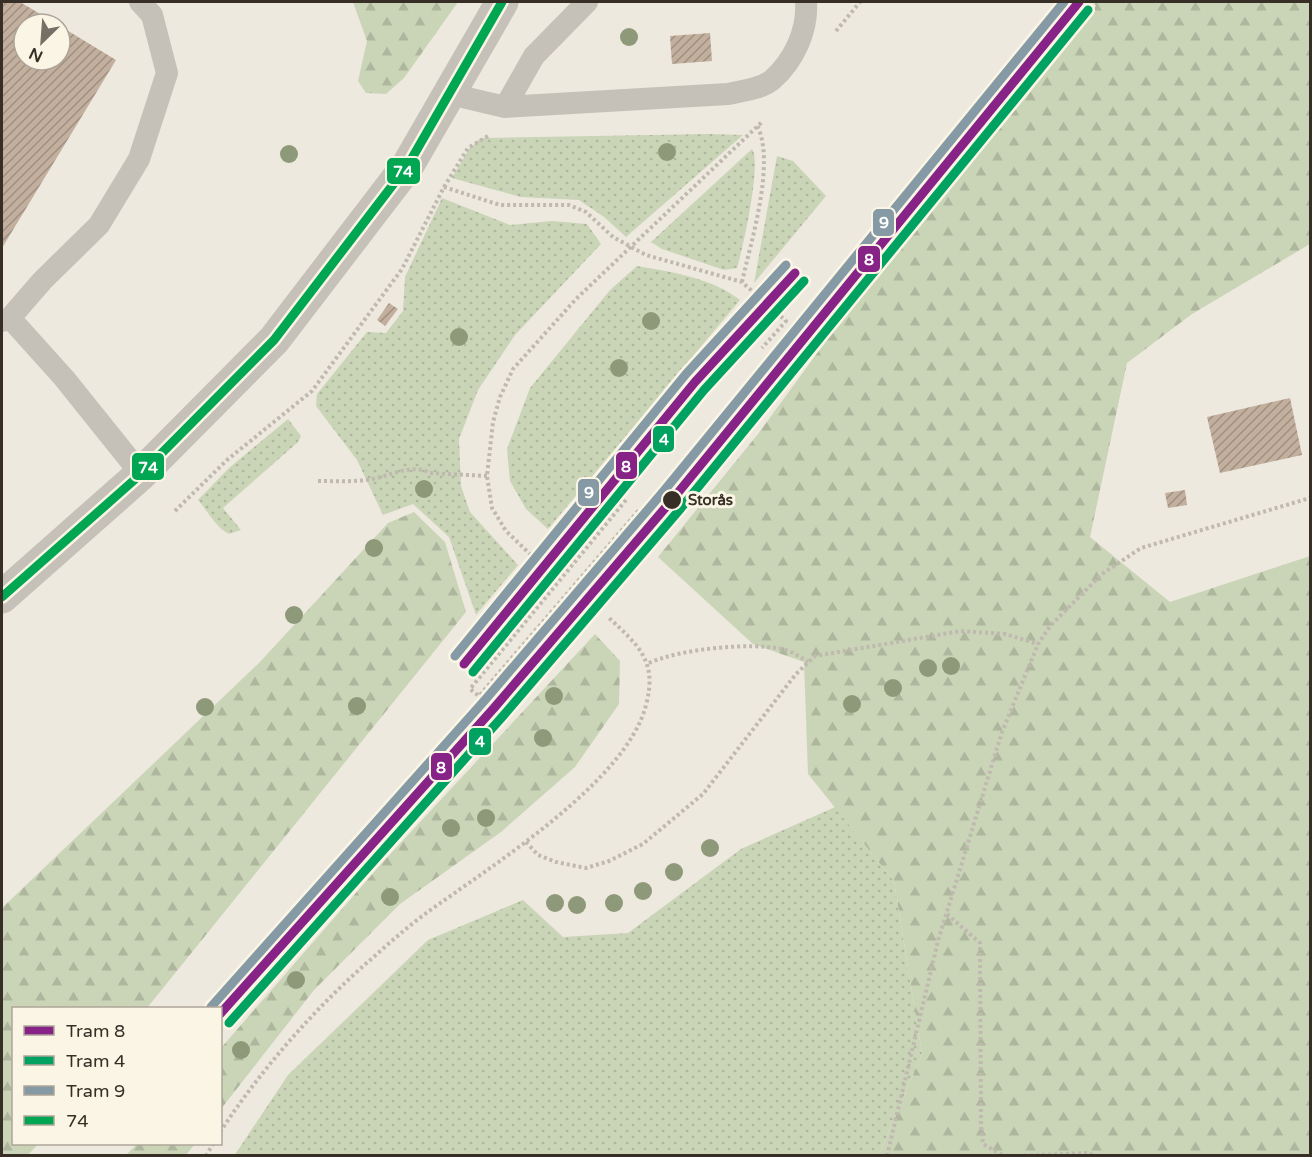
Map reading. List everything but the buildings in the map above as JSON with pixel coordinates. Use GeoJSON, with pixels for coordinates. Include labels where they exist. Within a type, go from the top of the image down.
{"type":"FeatureCollection","features":[{"type":"Feature","properties":{"kind":"street"},"geometry":{"type":"LineString","coordinates":[[2,597],[141,474],[274,340],[408,165],[502,2]]}},
{"type":"Feature","properties":{"kind":"lane"},"geometry":{"type":"LineString","coordinates":[[140,2],[152,15],[167,73],[139,159],[99,225],[4,318],[64,378],[141,474]]}},
{"type":"Feature","properties":{"kind":"lane"},"geometry":{"type":"LineString","coordinates":[[505,107],[534,56],[587,2]]}},
{"type":"Feature","properties":{"kind":"lane"},"geometry":{"type":"LineString","coordinates":[[450,94],[505,107],[728,94],[753,88],[771,81],[794,53],[807,20],[806,2]]}},
{"type":"Feature","properties":{"kind":"path"},"geometry":{"type":"LineString","coordinates":[[830,39],[860,2]]}},
{"type":"Feature","properties":{"kind":"path"},"geometry":{"type":"LineString","coordinates":[[531,555],[507,531],[492,508],[487,476],[493,422],[500,397],[513,369],[576,299],[766,118]]}},
{"type":"Feature","properties":{"kind":"path"},"geometry":{"type":"LineString","coordinates":[[742,282],[763,180],[766,149],[759,126],[755,122]]}},
{"type":"Feature","properties":{"kind":"path"},"geometry":{"type":"LineString","coordinates":[[175,511],[227,460],[312,391],[402,269],[444,187],[468,148],[492,135]]}},
{"type":"Feature","properties":{"kind":"path"},"geometry":{"type":"LineString","coordinates":[[444,187],[500,205],[568,205],[586,212],[613,237],[646,255],[742,282],[786,321],[762,348]]}},
{"type":"Feature","properties":{"kind":"path"},"geometry":{"type":"LineString","coordinates":[[318,481],[372,479],[423,468],[430,473],[487,476]]}},
{"type":"Feature","properties":{"kind":"path"},"geometry":{"type":"LineString","coordinates":[[887,1155],[947,914],[1002,732],[1038,644],[1051,625],[1102,574],[1141,548],[1311,498]]}},
{"type":"Feature","properties":{"kind":"path"},"geometry":{"type":"LineString","coordinates":[[626,500],[470,689],[479,696],[639,510]]}},
{"type":"Feature","properties":{"kind":"path"},"geometry":{"type":"LineString","coordinates":[[222,1129],[282,1052],[323,1004],[423,916],[526,842],[599,779],[624,750],[646,707],[650,687],[649,663],[635,642],[608,617]]}},
{"type":"Feature","properties":{"kind":"path"},"geometry":{"type":"LineString","coordinates":[[526,842],[538,855],[556,862],[586,868],[609,861],[643,844],[703,794],[796,674],[815,656],[961,631],[1005,634],[1038,644]]}},
{"type":"Feature","properties":{"kind":"path"},"geometry":{"type":"LineString","coordinates":[[649,663],[676,653],[765,647],[793,652],[808,662]]}},
{"type":"Feature","properties":{"kind":"path"},"geometry":{"type":"LineString","coordinates":[[947,914],[980,943],[983,1144],[1004,1155]]}},
{"type":"Feature","properties":{"kind":"path"},"geometry":{"type":"LineString","coordinates":[[1018,1155],[1087,1153],[1096,1155]]}},
{"type":"Feature","properties":{"kind":"green space"},"geometry":{"type":"Polygon","coordinates":[[[353,2],[458,2],[404,78],[386,94],[366,93],[358,81],[367,41],[353,2]]]}},
{"type":"Feature","properties":{"kind":"green space"},"geometry":{"type":"Polygon","coordinates":[[[1093,2],[1310,2],[1310,244],[1192,314],[1127,363],[1090,537],[1170,602],[1310,556],[1310,1155],[879,1155],[922,1054],[894,881],[808,774],[804,662],[753,644],[658,557],[758,434],[872,278],[1096,6],[1093,2]]]}},
{"type":"Feature","properties":{"kind":"green space"},"geometry":{"type":"Polygon","coordinates":[[[743,135],[626,237],[604,217],[579,200],[521,197],[452,178],[469,149],[481,138],[743,135]]]}},
{"type":"Feature","properties":{"kind":"green space"},"geometry":{"type":"Polygon","coordinates":[[[752,149],[755,170],[753,187],[737,268],[724,270],[662,249],[651,242],[752,149]]]}},
{"type":"Feature","properties":{"kind":"green space"},"geometry":{"type":"Polygon","coordinates":[[[777,156],[793,161],[826,196],[754,283],[777,156]]]}},
{"type":"Feature","properties":{"kind":"green space"},"geometry":{"type":"Polygon","coordinates":[[[442,198],[510,225],[552,221],[587,224],[601,244],[515,335],[478,390],[459,439],[461,486],[470,512],[518,565],[476,615],[449,537],[413,504],[383,515],[357,460],[316,406],[317,394],[367,332],[386,333],[403,311],[405,277],[442,198]]]}},
{"type":"Feature","properties":{"kind":"green space"},"geometry":{"type":"Polygon","coordinates":[[[637,266],[704,281],[729,292],[740,300],[548,529],[526,509],[510,481],[507,449],[530,388],[610,290],[637,266]]]}},
{"type":"Feature","properties":{"kind":"green space"},"geometry":{"type":"Polygon","coordinates":[[[288,419],[301,436],[298,442],[223,508],[241,530],[229,534],[216,523],[198,500],[229,468],[288,419]]]}},
{"type":"Feature","properties":{"kind":"green space"},"geometry":{"type":"Polygon","coordinates":[[[414,512],[445,542],[466,612],[148,1007],[12,1007],[12,1145],[37,1145],[28,1155],[2,1155],[2,908],[259,663],[388,523],[414,512]]]}},
{"type":"Feature","properties":{"kind":"green space"},"geometry":{"type":"Polygon","coordinates":[[[595,634],[620,661],[619,704],[575,767],[501,832],[400,904],[314,990],[222,1108],[222,1047],[382,863],[595,634]]]}},
{"type":"Feature","properties":{"kind":"green space"},"geometry":{"type":"Polygon","coordinates":[[[835,807],[894,881],[922,1054],[879,1155],[234,1156],[288,1075],[428,940],[523,900],[563,937],[628,933],[741,849],[835,807]]]}},
{"type":"Feature","properties":{"kind":"green space"},"geometry":{"type":"Polygon","coordinates":[[[136,1145],[194,1145],[186,1155],[126,1155],[136,1145]]]}},
{"type":"Feature","properties":{"kind":"tram line","name":"9"},"geometry":{"type":"LineString","coordinates":[[211,1007],[485,700],[663,492],[1064,2]]}},
{"type":"Feature","properties":{"kind":"tram line","name":"8"},"geometry":{"type":"LineString","coordinates":[[222,1012],[494,708],[672,500],[1079,2]]}},
{"type":"Feature","properties":{"kind":"tram line","name":"4"},"geometry":{"type":"LineString","coordinates":[[229,1023],[503,716],[681,508],[1088,10]]}},
{"type":"Feature","properties":{"kind":"tram line","name":"9"},"geometry":{"type":"LineString","coordinates":[[455,656],[686,374],[786,265]]}},
{"type":"Feature","properties":{"kind":"tram line","name":"8"},"geometry":{"type":"LineString","coordinates":[[464,664],[695,382],[795,273]]}},
{"type":"Feature","properties":{"kind":"tram line","name":"4"},"geometry":{"type":"LineString","coordinates":[[473,672],[704,390],[804,281]]}},
{"type":"Feature","properties":{"kind":"transit line","name":"74"},"geometry":{"type":"LineString","coordinates":[[2,597],[141,474],[274,340],[408,165],[502,2]]}},
{"type":"Feature","properties":{"kind":"place","name":"Storås"},"geometry":{"type":"Point","coordinates":[672,500]}}]}
